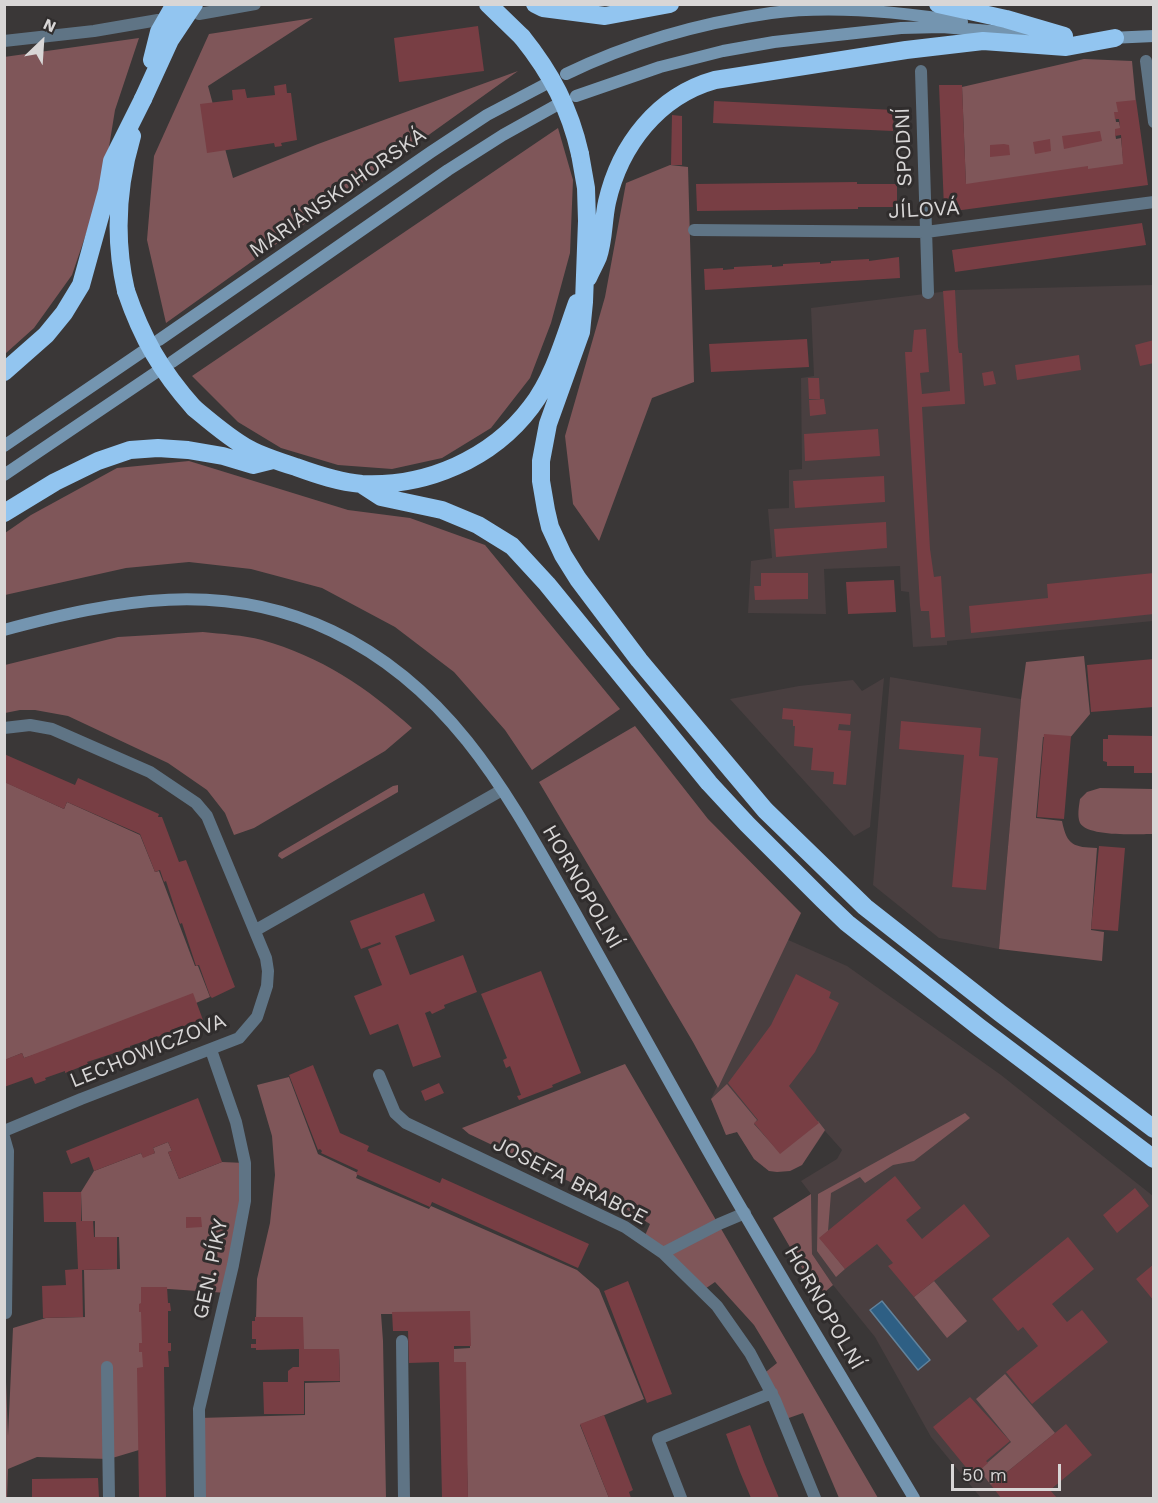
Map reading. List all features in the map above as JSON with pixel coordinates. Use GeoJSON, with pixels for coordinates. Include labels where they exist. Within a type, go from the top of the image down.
{"type":"FeatureCollection","features":[{"type":"Feature","properties":{"kind":"highway"},"geometry":{"type":"LineString","coordinates":[[175,4],[159,32],[129,146],[120,194],[118,242],[121,267],[126,291],[138,324],[154,356],[173,384],[194,408],[220,431],[262,460]]}},
{"type":"Feature","properties":{"kind":"highway"},"geometry":{"type":"LineString","coordinates":[[535,4],[543,8],[605,16],[670,4]]}},
{"type":"Feature","properties":{"kind":"highway"},"geometry":{"type":"LineString","coordinates":[[938,4],[1006,19],[1058,36]]}},
{"type":"Feature","properties":{"kind":"highway"},"geometry":{"type":"LineString","coordinates":[[4,372],[50,330],[81,285],[107,190],[112,161],[170,40],[197,9]]}},
{"type":"Feature","properties":{"kind":"highway"},"geometry":{"type":"LineString","coordinates":[[494,9],[522,37],[543,64],[560,92],[580,154],[586,188],[585,283],[581,332],[543,442],[541,481],[550,527],[562,555],[639,660],[765,810],[865,907],[1000,1013],[1154,1129]]}},
{"type":"Feature","properties":{"kind":"highway"},"geometry":{"type":"LineString","coordinates":[[4,513],[55,482],[98,461],[130,450],[158,448],[188,450],[262,460],[339,480],[362,483],[396,482],[437,474],[480,453],[517,424],[531,407],[554,367],[585,283],[598,256],[607,201],[626,150],[638,131],[680,94],[700,84],[715,80],[917,48],[983,41],[1066,47],[1115,38]]}},
{"type":"Feature","properties":{"kind":"highway"},"geometry":{"type":"LineString","coordinates":[[362,483],[381,497],[442,510],[478,525],[512,546],[547,584],[681,748],[747,824],[847,923],[979,1028],[1154,1159]]}},
{"type":"Feature","properties":{"kind":"main road"},"geometry":{"type":"LineString","coordinates":[[566,74],[651,39],[772,13],[824,10],[914,14],[1058,36]]}},
{"type":"Feature","properties":{"kind":"main road"},"geometry":{"type":"LineString","coordinates":[[576,96],[660,67],[723,51],[774,42],[942,27],[1058,36],[1115,38],[1154,36]]}},
{"type":"Feature","properties":{"kind":"main road","name":"MARIÁNSKOHORSKÁ"},"geometry":{"type":"LineString","coordinates":[[159,340],[431,152],[487,116],[544,85]]}},
{"type":"Feature","properties":{"kind":"main road","name":"MARIÁNSKOHORSKÁ"},"geometry":{"type":"LineString","coordinates":[[172,362],[448,170],[503,135],[555,106]]}},
{"type":"Feature","properties":{"kind":"main road"},"geometry":{"type":"LineString","coordinates":[[4,446],[142,352]]}},
{"type":"Feature","properties":{"kind":"main road"},"geometry":{"type":"LineString","coordinates":[[4,475],[155,373]]}},
{"type":"Feature","properties":{"kind":"main road","name":"HORNOPOLNÍ"},"geometry":{"type":"LineString","coordinates":[[4,630],[107,606],[152,600],[203,598],[246,603],[284,612],[332,631],[370,652],[396,670],[454,723],[473,746],[524,824],[745,1213],[914,1498]]}},
{"type":"Feature","properties":{"kind":"street"},"geometry":{"type":"LineString","coordinates":[[197,9],[255,4]]}},
{"type":"Feature","properties":{"kind":"street"},"geometry":{"type":"LineString","coordinates":[[4,41],[94,31],[158,20]]}},
{"type":"Feature","properties":{"kind":"street"},"geometry":{"type":"LineString","coordinates":[[1146,61],[1154,122]]}},
{"type":"Feature","properties":{"kind":"street","name":"SPODNÍ"},"geometry":{"type":"LineString","coordinates":[[921,71],[928,293]]}},
{"type":"Feature","properties":{"kind":"street","name":"JÍLOVÁ"},"geometry":{"type":"LineString","coordinates":[[694,230],[927,232],[1154,202]]}},
{"type":"Feature","properties":{"kind":"street","name":"LECHOWICZOVA"},"geometry":{"type":"LineString","coordinates":[[4,728],[30,725],[52,729],[150,772],[196,803],[207,816],[256,930],[268,971],[267,986],[257,1017],[238,1038],[4,1131]]}},
{"type":"Feature","properties":{"kind":"street"},"geometry":{"type":"LineString","coordinates":[[256,930],[502,790]]}},
{"type":"Feature","properties":{"kind":"street","name":"GEN. PÍKY"},"geometry":{"type":"LineString","coordinates":[[200,1498],[199,1408],[231,1276],[245,1201],[245,1163],[236,1122],[211,1050]]}},
{"type":"Feature","properties":{"kind":"street","name":"JOSEFA BRABCE"},"geometry":{"type":"LineString","coordinates":[[379,1075],[395,1113],[406,1124],[625,1227],[663,1253],[717,1306],[750,1353],[772,1393],[815,1498]]}},
{"type":"Feature","properties":{"kind":"street"},"geometry":{"type":"LineString","coordinates":[[4,1137],[8,1151],[6,1313]]}},
{"type":"Feature","properties":{"kind":"street"},"geometry":{"type":"LineString","coordinates":[[663,1253],[718,1224],[745,1213]]}},
{"type":"Feature","properties":{"kind":"street"},"geometry":{"type":"LineString","coordinates":[[402,1341],[404,1498]]}},
{"type":"Feature","properties":{"kind":"street"},"geometry":{"type":"LineString","coordinates":[[107,1367],[110,1498]]}},
{"type":"Feature","properties":{"kind":"street"},"geometry":{"type":"LineString","coordinates":[[681,1498],[658,1439],[772,1393]]}},
{"type":"Feature","properties":{"kind":"shaded area"},"geometry":{"type":"Polygon","coordinates":[[[313,18],[208,86],[233,178],[318,144],[518,71],[166,323],[147,240],[154,156],[209,34],[313,18]]]}},
{"type":"Feature","properties":{"kind":"shaded area"},"geometry":{"type":"Polygon","coordinates":[[[139,38],[115,110],[103,184],[72,275],[34,328],[5,354],[4,57],[139,38]]]}},
{"type":"Feature","properties":{"kind":"shaded area"},"geometry":{"type":"Polygon","coordinates":[[[1084,59],[1132,61],[1136,103],[1118,106],[1118,115],[1115,115],[1121,131],[1115,132],[1116,139],[1121,138],[1124,168],[966,187],[962,87],[1084,59]]]}},
{"type":"Feature","properties":{"kind":"shaded area"},"geometry":{"type":"Polygon","coordinates":[[[558,128],[573,180],[570,253],[551,323],[530,378],[491,428],[442,458],[392,469],[338,465],[281,448],[238,422],[192,376],[558,128]]]}},
{"type":"Feature","properties":{"kind":"shaded area"},"geometry":{"type":"Polygon","coordinates":[[[670,165],[688,167],[694,382],[652,398],[599,541],[573,504],[565,436],[605,297],[626,183],[670,165]]]}},
{"type":"Feature","properties":{"kind":"shaded area"},"geometry":{"type":"Polygon","coordinates":[[[1153,285],[1153,621],[947,641],[947,645],[913,647],[909,592],[901,591],[900,566],[824,569],[826,614],[748,613],[751,561],[772,558],[768,509],[789,508],[789,470],[802,469],[801,378],[814,376],[811,308],[957,290],[1153,285]]]}},
{"type":"Feature","properties":{"kind":"shaded area"},"geometry":{"type":"Polygon","coordinates":[[[189,461],[348,510],[410,518],[485,545],[620,709],[532,770],[505,730],[454,672],[395,627],[322,588],[251,569],[189,562],[126,568],[5,595],[5,533],[31,515],[117,468],[189,461]]]}},
{"type":"Feature","properties":{"kind":"shaded area"},"geometry":{"type":"Polygon","coordinates":[[[203,632],[255,638],[304,655],[360,687],[412,728],[385,751],[254,828],[234,835],[225,813],[207,790],[168,763],[68,716],[35,710],[5,713],[5,665],[118,637],[203,632]]]}},
{"type":"Feature","properties":{"kind":"shaded area"},"geometry":{"type":"Polygon","coordinates":[[[1084,656],[1090,714],[1069,739],[1043,737],[1036,818],[1062,821],[1066,836],[1073,844],[1097,848],[1091,930],[1104,932],[1102,961],[999,949],[1026,662],[1084,656]]]}},
{"type":"Feature","properties":{"kind":"shaded area"},"geometry":{"type":"Polygon","coordinates":[[[890,677],[1021,699],[999,949],[939,938],[873,885],[890,677]]]}},
{"type":"Feature","properties":{"kind":"shaded area"},"geometry":{"type":"Polygon","coordinates":[[[884,678],[870,827],[854,836],[730,699],[799,686],[853,680],[862,691],[884,678]]]}},
{"type":"Feature","properties":{"kind":"shaded area"},"geometry":{"type":"Polygon","coordinates":[[[635,726],[708,819],[801,913],[718,1088],[539,782],[635,726]]]}},
{"type":"Feature","properties":{"kind":"shaded area"},"geometry":{"type":"Polygon","coordinates":[[[5,782],[64,809],[67,802],[140,835],[155,872],[159,871],[195,966],[198,966],[210,997],[24,1058],[22,1053],[5,1060],[5,782]]]}},
{"type":"Feature","properties":{"kind":"shaded area"},"geometry":{"type":"Polygon","coordinates":[[[398,785],[398,792],[282,859],[278,856],[279,853],[398,785]]]}},
{"type":"Feature","properties":{"kind":"shaded area"},"geometry":{"type":"Polygon","coordinates":[[[1100,788],[1153,789],[1153,834],[1102,833],[1093,831],[1080,823],[1078,811],[1080,799],[1087,792],[1100,788]]]}},
{"type":"Feature","properties":{"kind":"shaded area"},"geometry":{"type":"Polygon","coordinates":[[[786,939],[847,966],[1001,1075],[1153,1196],[1153,1498],[981,1498],[931,1437],[875,1337],[833,1285],[812,1254],[811,1194],[801,1181],[837,1159],[842,1150],[825,1131],[802,1165],[790,1171],[769,1171],[754,1159],[737,1132],[726,1135],[711,1099],[786,939]]]}},
{"type":"Feature","properties":{"kind":"shaded area"},"geometry":{"type":"Polygon","coordinates":[[[625,1064],[878,1498],[839,1498],[803,1413],[783,1420],[762,1375],[777,1363],[754,1325],[715,1282],[702,1291],[643,1240],[650,1224],[621,1206],[469,1134],[462,1128],[625,1064]]]}},
{"type":"Feature","properties":{"kind":"shaded area"},"geometry":{"type":"Polygon","coordinates":[[[289,1077],[318,1154],[358,1173],[356,1178],[429,1209],[431,1206],[577,1270],[599,1289],[644,1399],[580,1425],[609,1498],[468,1498],[464,1365],[454,1365],[454,1349],[470,1348],[469,1314],[381,1314],[386,1498],[200,1498],[199,1418],[305,1415],[305,1383],[340,1382],[339,1349],[304,1350],[256,1320],[257,1279],[270,1223],[275,1175],[272,1136],[257,1085],[289,1077]]]}},
{"type":"Feature","properties":{"kind":"shaded area"},"geometry":{"type":"Polygon","coordinates":[[[727,1084],[757,1120],[754,1124],[780,1153],[818,1121],[825,1130],[802,1165],[790,1171],[769,1171],[754,1159],[737,1132],[726,1135],[711,1099],[727,1084]]]}},
{"type":"Feature","properties":{"kind":"shaded area"},"geometry":{"type":"Polygon","coordinates":[[[965,1113],[970,1118],[914,1161],[893,1165],[865,1183],[860,1177],[831,1193],[828,1231],[820,1238],[845,1269],[836,1277],[817,1251],[818,1194],[965,1113]]]}},
{"type":"Feature","properties":{"kind":"shaded area"},"geometry":{"type":"Polygon","coordinates":[[[168,1142],[172,1151],[168,1152],[179,1179],[222,1162],[245,1163],[227,1293],[143,1289],[143,1369],[139,1450],[109,1459],[37,1457],[8,1469],[7,1498],[5,1498],[4,1327],[8,1436],[13,1328],[46,1318],[85,1317],[84,1270],[120,1269],[119,1237],[95,1237],[95,1221],[82,1222],[81,1192],[94,1171],[141,1153],[143,1157],[155,1153],[153,1148],[168,1142]]]}},
{"type":"Feature","properties":{"kind":"shaded area"},"geometry":{"type":"Polygon","coordinates":[[[811,1194],[812,1254],[833,1285],[819,1297],[773,1218],[811,1194]]]}},
{"type":"Feature","properties":{"kind":"shaded area"},"geometry":{"type":"Polygon","coordinates":[[[934,1281],[967,1321],[947,1338],[914,1297],[934,1281]]]}},
{"type":"Feature","properties":{"kind":"shaded area"},"geometry":{"type":"Polygon","coordinates":[[[1005,1374],[1055,1433],[991,1485],[979,1470],[1011,1442],[976,1399],[1005,1374]]]}},
{"type":"Feature","properties":{"kind":"water"},"geometry":{"type":"Polygon","coordinates":[[[882,1301],[930,1360],[918,1370],[870,1310],[882,1301]]]}},
{"type":"Feature","properties":{"kind":"building"},"geometry":{"type":"Polygon","coordinates":[[[478,26],[484,71],[399,82],[394,38],[478,26]]]}},
{"type":"Feature","properties":{"kind":"building"},"geometry":{"type":"Polygon","coordinates":[[[286,84],[287,93],[291,93],[297,140],[281,143],[282,146],[275,147],[274,143],[207,153],[200,104],[233,100],[232,90],[245,89],[247,98],[275,95],[274,86],[286,84]]]}},
{"type":"Feature","properties":{"kind":"building"},"geometry":{"type":"Polygon","coordinates":[[[939,85],[962,85],[966,184],[1088,166],[1088,169],[1123,164],[1121,135],[1115,136],[1115,129],[1120,128],[1119,119],[1115,119],[1114,112],[1118,112],[1116,102],[1136,100],[1148,185],[947,212],[944,208],[939,85]]]}},
{"type":"Feature","properties":{"kind":"building"},"geometry":{"type":"Polygon","coordinates":[[[714,101],[894,110],[893,131],[713,123],[714,101]]]}},
{"type":"Feature","properties":{"kind":"building"},"geometry":{"type":"Polygon","coordinates":[[[672,115],[682,116],[682,165],[671,165],[672,115]]]}},
{"type":"Feature","properties":{"kind":"building"},"geometry":{"type":"Polygon","coordinates":[[[1100,131],[1102,141],[1064,149],[1062,136],[1100,131]]]}},
{"type":"Feature","properties":{"kind":"building"},"geometry":{"type":"Polygon","coordinates":[[[1050,139],[1051,151],[1035,154],[1033,142],[1050,139]]]}},
{"type":"Feature","properties":{"kind":"building"},"geometry":{"type":"Polygon","coordinates":[[[990,145],[1009,145],[1010,155],[990,157],[990,145]]]}},
{"type":"Feature","properties":{"kind":"building"},"geometry":{"type":"Polygon","coordinates":[[[857,182],[857,184],[897,184],[897,207],[697,211],[696,184],[857,182]]]}},
{"type":"Feature","properties":{"kind":"building"},"geometry":{"type":"Polygon","coordinates":[[[1142,223],[1146,245],[955,272],[952,250],[1142,223]]]}},
{"type":"Feature","properties":{"kind":"building"},"geometry":{"type":"Polygon","coordinates":[[[899,257],[900,278],[705,290],[704,269],[723,268],[723,270],[734,269],[734,267],[772,265],[772,267],[783,266],[783,264],[820,262],[820,264],[831,263],[831,261],[869,259],[869,261],[899,257]]]}},
{"type":"Feature","properties":{"kind":"building"},"geometry":{"type":"Polygon","coordinates":[[[955,290],[958,347],[959,353],[962,353],[965,404],[922,407],[930,549],[934,577],[941,576],[945,637],[931,638],[929,611],[921,611],[920,605],[905,352],[912,352],[914,330],[926,329],[929,372],[920,373],[922,394],[950,391],[943,291],[955,290]]]}},
{"type":"Feature","properties":{"kind":"building"},"geometry":{"type":"Polygon","coordinates":[[[807,339],[809,367],[711,372],[709,344],[807,339]]]}},
{"type":"Feature","properties":{"kind":"building"},"geometry":{"type":"Polygon","coordinates":[[[1154,340],[1154,363],[1140,366],[1135,345],[1154,340]]]}},
{"type":"Feature","properties":{"kind":"building"},"geometry":{"type":"Polygon","coordinates":[[[1079,355],[1081,370],[1017,380],[1015,365],[1079,355]]]}},
{"type":"Feature","properties":{"kind":"building"},"geometry":{"type":"Polygon","coordinates":[[[993,371],[996,384],[984,386],[982,373],[993,371]]]}},
{"type":"Feature","properties":{"kind":"building"},"geometry":{"type":"Polygon","coordinates":[[[808,378],[819,378],[820,399],[809,399],[808,378]]]}},
{"type":"Feature","properties":{"kind":"building"},"geometry":{"type":"Polygon","coordinates":[[[824,399],[826,414],[810,416],[809,400],[824,399]]]}},
{"type":"Feature","properties":{"kind":"building"},"geometry":{"type":"Polygon","coordinates":[[[878,429],[880,456],[805,461],[804,434],[878,429]]]}},
{"type":"Feature","properties":{"kind":"building"},"geometry":{"type":"Polygon","coordinates":[[[884,476],[885,502],[795,508],[793,481],[884,476]]]}},
{"type":"Feature","properties":{"kind":"building"},"geometry":{"type":"Polygon","coordinates":[[[886,522],[887,548],[776,557],[774,529],[886,522]]]}},
{"type":"Feature","properties":{"kind":"building"},"geometry":{"type":"Polygon","coordinates":[[[761,573],[808,573],[808,599],[755,600],[754,586],[761,586],[761,573]]]}},
{"type":"Feature","properties":{"kind":"building"},"geometry":{"type":"Polygon","coordinates":[[[1154,573],[1154,614],[971,633],[969,606],[1048,598],[1047,584],[1154,573]]]}},
{"type":"Feature","properties":{"kind":"building"},"geometry":{"type":"Polygon","coordinates":[[[894,580],[896,612],[848,614],[846,582],[894,580]]]}},
{"type":"Feature","properties":{"kind":"building"},"geometry":{"type":"Polygon","coordinates":[[[1154,659],[1154,707],[1091,712],[1087,665],[1154,659]]]}},
{"type":"Feature","properties":{"kind":"building"},"geometry":{"type":"Polygon","coordinates":[[[783,708],[851,714],[850,725],[839,724],[838,730],[851,731],[846,785],[833,784],[834,772],[811,770],[813,748],[794,746],[795,726],[793,726],[793,720],[782,719],[783,708]]]}},
{"type":"Feature","properties":{"kind":"building"},"geometry":{"type":"Polygon","coordinates":[[[901,721],[981,728],[979,756],[998,758],[986,890],[952,887],[964,755],[899,749],[901,721]]]}},
{"type":"Feature","properties":{"kind":"building"},"geometry":{"type":"Polygon","coordinates":[[[1044,734],[1071,736],[1064,819],[1037,817],[1044,734]]]}},
{"type":"Feature","properties":{"kind":"building"},"geometry":{"type":"Polygon","coordinates":[[[1108,735],[1154,736],[1154,773],[1134,773],[1134,766],[1107,766],[1107,762],[1103,761],[1103,739],[1108,739],[1108,735]]]}},
{"type":"Feature","properties":{"kind":"building"},"geometry":{"type":"Polygon","coordinates":[[[4,754],[75,785],[78,778],[162,817],[179,862],[186,860],[235,987],[212,998],[210,996],[199,965],[196,966],[166,881],[164,882],[160,870],[155,872],[140,834],[67,802],[64,809],[4,782],[4,754]]]}},
{"type":"Feature","properties":{"kind":"building"},"geometry":{"type":"Polygon","coordinates":[[[1099,846],[1125,848],[1118,931],[1091,929],[1099,846]]]}},
{"type":"Feature","properties":{"kind":"building"},"geometry":{"type":"Polygon","coordinates":[[[424,893],[435,921],[395,936],[410,975],[463,955],[477,992],[444,1005],[445,1008],[432,1014],[430,1011],[425,1013],[441,1057],[413,1067],[398,1024],[370,1035],[354,996],[382,985],[368,949],[381,944],[380,942],[361,949],[350,921],[424,893]]]}},
{"type":"Feature","properties":{"kind":"building"},"geometry":{"type":"Polygon","coordinates":[[[541,971],[581,1073],[519,1100],[517,1096],[521,1095],[510,1066],[506,1068],[503,1060],[507,1058],[481,994],[541,971]]]}},
{"type":"Feature","properties":{"kind":"building"},"geometry":{"type":"Polygon","coordinates":[[[796,974],[831,992],[829,998],[839,1003],[815,1052],[789,1086],[819,1123],[780,1154],[754,1123],[758,1120],[728,1083],[771,1025],[796,974]]]}},
{"type":"Feature","properties":{"kind":"building"},"geometry":{"type":"Polygon","coordinates":[[[193,993],[203,1020],[87,1062],[88,1064],[65,1073],[65,1071],[45,1078],[46,1080],[35,1084],[32,1077],[4,1087],[4,1060],[22,1053],[24,1058],[193,993]]]}},
{"type":"Feature","properties":{"kind":"building"},"geometry":{"type":"Polygon","coordinates":[[[313,1065],[340,1133],[369,1146],[367,1151],[440,1183],[442,1178],[589,1244],[578,1268],[432,1202],[430,1207],[356,1174],[358,1170],[321,1153],[289,1075],[313,1065]]]}},
{"type":"Feature","properties":{"kind":"building"},"geometry":{"type":"Polygon","coordinates":[[[439,1083],[444,1093],[425,1101],[421,1091],[439,1083]]]}},
{"type":"Feature","properties":{"kind":"building"},"geometry":{"type":"Polygon","coordinates":[[[198,1098],[222,1162],[179,1179],[168,1152],[172,1151],[168,1142],[153,1148],[155,1153],[143,1158],[141,1153],[94,1171],[89,1157],[71,1164],[66,1151],[198,1098]]]}},
{"type":"Feature","properties":{"kind":"building"},"geometry":{"type":"Polygon","coordinates":[[[895,1176],[921,1208],[906,1220],[922,1239],[964,1204],[990,1236],[914,1297],[888,1266],[893,1263],[877,1244],[845,1269],[819,1238],[895,1176]]]}},
{"type":"Feature","properties":{"kind":"building"},"geometry":{"type":"Polygon","coordinates":[[[1135,1188],[1149,1206],[1117,1233],[1103,1215],[1135,1188]]]}},
{"type":"Feature","properties":{"kind":"building"},"geometry":{"type":"Polygon","coordinates":[[[43,1192],[81,1192],[81,1221],[93,1221],[94,1237],[117,1237],[117,1269],[82,1270],[83,1317],[43,1318],[42,1286],[66,1285],[65,1270],[78,1269],[76,1222],[44,1222],[43,1192]]]}},
{"type":"Feature","properties":{"kind":"building"},"geometry":{"type":"Polygon","coordinates":[[[186,1217],[201,1217],[202,1227],[186,1228],[186,1217]]]}},
{"type":"Feature","properties":{"kind":"building"},"geometry":{"type":"Polygon","coordinates":[[[1068,1237],[1094,1269],[1052,1304],[1067,1322],[1082,1310],[1108,1342],[1032,1404],[1006,1372],[1038,1346],[1023,1327],[1018,1331],[992,1299],[1068,1237]]]}},
{"type":"Feature","properties":{"kind":"building"},"geometry":{"type":"Polygon","coordinates":[[[1154,1264],[1154,1301],[1136,1279],[1154,1264]]]}},
{"type":"Feature","properties":{"kind":"building"},"geometry":{"type":"Polygon","coordinates":[[[628,1281],[672,1394],[647,1403],[604,1291],[628,1281]]]}},
{"type":"Feature","properties":{"kind":"building"},"geometry":{"type":"Polygon","coordinates":[[[141,1287],[167,1287],[171,1311],[168,1311],[168,1343],[171,1343],[171,1351],[168,1351],[169,1367],[164,1367],[166,1498],[139,1498],[137,1368],[143,1367],[142,1352],[139,1352],[139,1343],[142,1343],[141,1312],[139,1312],[141,1287]]]}},
{"type":"Feature","properties":{"kind":"building"},"geometry":{"type":"Polygon","coordinates":[[[470,1311],[471,1346],[454,1346],[454,1362],[466,1362],[468,1498],[442,1498],[439,1362],[409,1363],[408,1331],[393,1331],[392,1312],[470,1311]]]}},
{"type":"Feature","properties":{"kind":"building"},"geometry":{"type":"Polygon","coordinates":[[[255,1317],[303,1317],[304,1349],[339,1349],[340,1381],[304,1381],[304,1414],[264,1414],[263,1382],[288,1382],[288,1371],[293,1367],[299,1367],[299,1349],[256,1350],[256,1348],[251,1348],[251,1344],[256,1344],[256,1339],[252,1339],[252,1321],[255,1321],[255,1317]]]}},
{"type":"Feature","properties":{"kind":"building"},"geometry":{"type":"Polygon","coordinates":[[[970,1397],[1010,1441],[986,1461],[988,1463],[973,1476],[933,1427],[970,1397]]]}},
{"type":"Feature","properties":{"kind":"building"},"geometry":{"type":"Polygon","coordinates":[[[604,1415],[633,1490],[629,1492],[631,1498],[609,1498],[580,1424],[604,1415]]]}},
{"type":"Feature","properties":{"kind":"building"},"geometry":{"type":"Polygon","coordinates":[[[1066,1424],[1092,1455],[1050,1490],[1057,1498],[1001,1498],[991,1485],[1066,1424]]]}},
{"type":"Feature","properties":{"kind":"building"},"geometry":{"type":"Polygon","coordinates":[[[750,1425],[779,1498],[751,1498],[740,1472],[726,1434],[750,1425]]]}},
{"type":"Feature","properties":{"kind":"building"},"geometry":{"type":"Polygon","coordinates":[[[98,1478],[99,1498],[32,1498],[32,1479],[98,1478]]]}}]}
